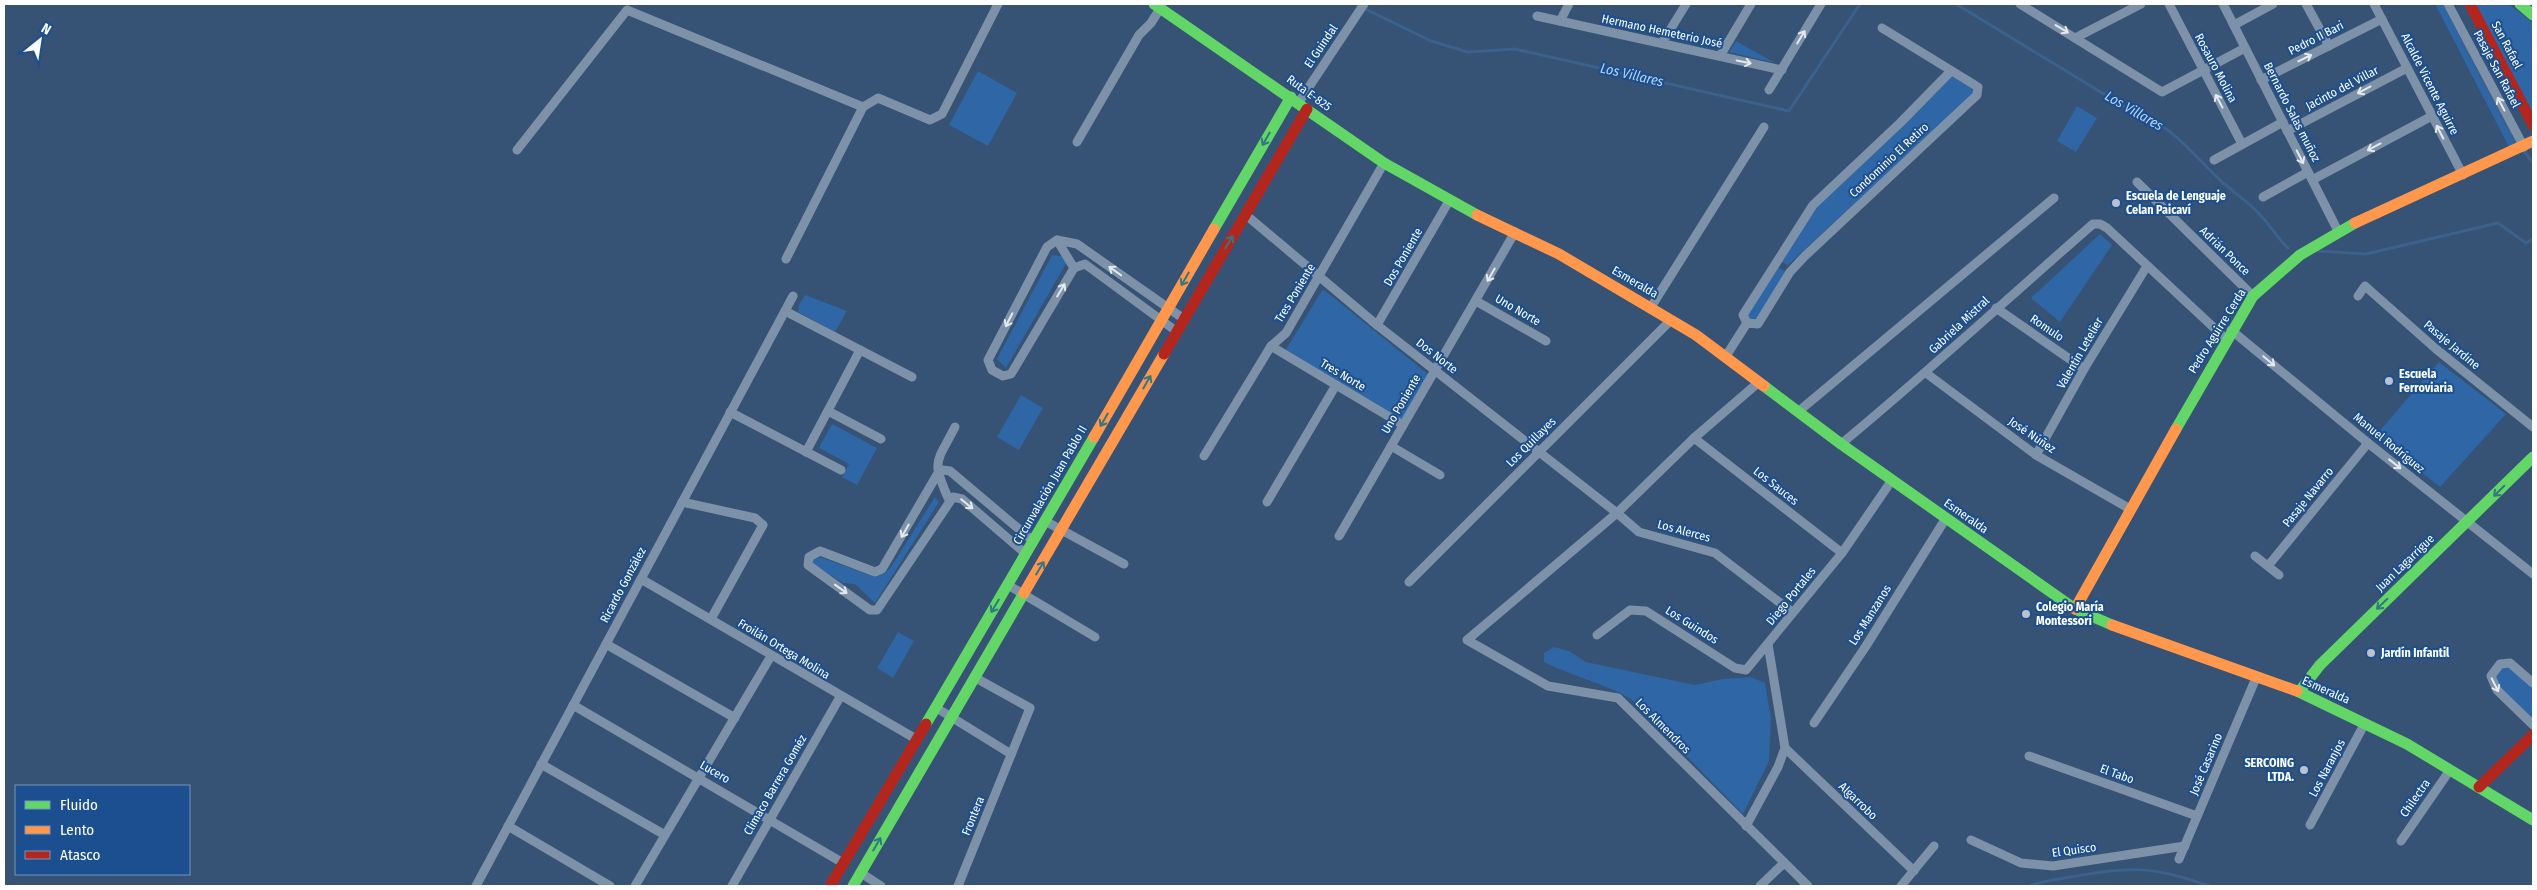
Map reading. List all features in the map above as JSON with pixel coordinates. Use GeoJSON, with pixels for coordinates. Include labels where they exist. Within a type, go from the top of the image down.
{"type":"FeatureCollection","features":[{"type":"Feature","properties":{"kind":"street"},"geometry":{"type":"LineString","coordinates":[[786,259],[863,107],[878,98],[930,120],[942,114],[998,4]]}},
{"type":"Feature","properties":{"kind":"street","name":"El Guindal"},"geometry":{"type":"LineString","coordinates":[[1299,103],[1364,4]]}},
{"type":"Feature","properties":{"kind":"street"},"geometry":{"type":"LineString","coordinates":[[1560,21],[1569,4]]}},
{"type":"Feature","properties":{"kind":"street"},"geometry":{"type":"LineString","coordinates":[[1662,43],[1686,4]]}},
{"type":"Feature","properties":{"kind":"street"},"geometry":{"type":"LineString","coordinates":[[1720,56],[1751,4]]}},
{"type":"Feature","properties":{"kind":"street"},"geometry":{"type":"LineString","coordinates":[[1769,90],[1821,4]]}},
{"type":"Feature","properties":{"kind":"street"},"geometry":{"type":"LineString","coordinates":[[2020,4],[2077,37],[2162,92],[2245,48]]}},
{"type":"Feature","properties":{"kind":"street"},"geometry":{"type":"LineString","coordinates":[[2077,37],[2141,4]]}},
{"type":"Feature","properties":{"kind":"street","name":"Rosauro Molina"},"geometry":{"type":"LineString","coordinates":[[2169,4],[2242,144]]}},
{"type":"Feature","properties":{"kind":"street","name":"Bernardo Salas muñoz"},"geometry":{"type":"LineString","coordinates":[[2223,4],[2338,232]]}},
{"type":"Feature","properties":{"kind":"street"},"geometry":{"type":"LineString","coordinates":[[2234,25],[2272,4]]}},
{"type":"Feature","properties":{"kind":"street"},"geometry":{"type":"LineString","coordinates":[[2306,4],[2329,46]]}},
{"type":"Feature","properties":{"kind":"street","name":"Alcalde Vicente Aguirre"},"geometry":{"type":"LineString","coordinates":[[2374,4],[2463,175]]}},
{"type":"Feature","properties":{"kind":"street","name":"Pasaje San Rafael"},"geometry":{"type":"LineString","coordinates":[[2448,4],[2528,144]]}},
{"type":"Feature","properties":{"kind":"street","name":"San Rafael"},"geometry":{"type":"LineString","coordinates":[[2470,4],[2533,125]]}},
{"type":"Feature","properties":{"kind":"street"},"geometry":{"type":"LineString","coordinates":[[2520,4],[2533,15]]}},
{"type":"Feature","properties":{"kind":"street"},"geometry":{"type":"LineString","coordinates":[[1077,142],[1139,35],[1151,23],[1158,5]]}},
{"type":"Feature","properties":{"kind":"street","name":"Ruta E-825"},"geometry":{"type":"LineString","coordinates":[[1158,5],[1384,163],[1412,180]]}},
{"type":"Feature","properties":{"kind":"street"},"geometry":{"type":"LineString","coordinates":[[517,150],[629,7],[863,107]]}},
{"type":"Feature","properties":{"kind":"street","name":"Hermano Hemeterio José"},"geometry":{"type":"LineString","coordinates":[[1537,16],[1782,70]]}},
{"type":"Feature","properties":{"kind":"street","name":"Pedro II Bari"},"geometry":{"type":"LineString","coordinates":[[2261,80],[2382,19]]}},
{"type":"Feature","properties":{"kind":"street","name":"Condominio El Retiro"},"geometry":{"type":"LineString","coordinates":[[1748,323],[1758,324],[1790,272],[1977,95],[1978,87],[1882,28]]}},
{"type":"Feature","properties":{"kind":"street","name":"Jacinto del Villar"},"geometry":{"type":"LineString","coordinates":[[2287,132],[2407,68]]}},
{"type":"Feature","properties":{"kind":"street","name":"Condominio El Retiro"},"geometry":{"type":"LineString","coordinates":[[1748,323],[1743,314],[1813,205],[1900,123],[1951,70]]}},
{"type":"Feature","properties":{"kind":"street"},"geometry":{"type":"LineString","coordinates":[[853,886],[950,717],[1063,530],[1176,330],[1246,215],[1299,103]]}},
{"type":"Feature","properties":{"kind":"street","name":"Circunvalación Juan Pablo II"},"geometry":{"type":"LineString","coordinates":[[830,886],[1008,585],[1168,308],[1299,103]]}},
{"type":"Feature","properties":{"kind":"street"},"geometry":{"type":"LineString","coordinates":[[2263,197],[2432,116]]}},
{"type":"Feature","properties":{"kind":"street"},"geometry":{"type":"LineString","coordinates":[[2214,160],[2282,122]]}},
{"type":"Feature","properties":{"kind":"street"},"geometry":{"type":"LineString","coordinates":[[1651,307],[1764,127]]}},
{"type":"Feature","properties":{"kind":"street","name":"Pedro Aguirre Cerda"},"geometry":{"type":"LineString","coordinates":[[2075,609],[2229,334],[2253,296],[2300,255],[2338,232],[2528,144]]}},
{"type":"Feature","properties":{"kind":"street","name":"Tres Poniente"},"geometry":{"type":"LineString","coordinates":[[1204,456],[1271,346],[1286,332],[1320,277],[1384,163]]}},
{"type":"Feature","properties":{"kind":"street","name":"Esmeralda"},"geometry":{"type":"LineString","coordinates":[[1412,180],[1449,201],[1559,254],[1651,307],[1726,356],[1841,444],[2075,609],[2097,620],[2299,692],[2407,744],[2533,820]]}},
{"type":"Feature","properties":{"kind":"street","name":"Adrián Ponce"},"geometry":{"type":"LineString","coordinates":[[2137,182],[2253,296]]}},
{"type":"Feature","properties":{"kind":"street"},"geometry":{"type":"LineString","coordinates":[[1799,411],[2054,198]]}},
{"type":"Feature","properties":{"kind":"street","name":"Dos Poniente"},"geometry":{"type":"LineString","coordinates":[[1378,325],[1449,201]]}},
{"type":"Feature","properties":{"kind":"street","name":"Dos Norte"},"geometry":{"type":"LineString","coordinates":[[1246,215],[1435,371],[1617,512]]}},
{"type":"Feature","properties":{"kind":"street","name":"Manuel Rodríguez"},"geometry":{"type":"LineString","coordinates":[[2093,224],[2100,224],[2107,228],[2146,266],[2229,334],[2533,574]]}},
{"type":"Feature","properties":{"kind":"street","name":"Gabriela Mistral"},"geometry":{"type":"LineString","coordinates":[[1841,444],[1926,373],[1996,308],[2093,224]]}},
{"type":"Feature","properties":{"kind":"street","name":"Uno Poniente"},"geometry":{"type":"LineString","coordinates":[[1339,536],[1515,232]]}},
{"type":"Feature","properties":{"kind":"street"},"geometry":{"type":"LineString","coordinates":[[1176,330],[1161,321],[1085,264],[1074,268],[1011,374],[1002,376],[992,370],[988,360],[1047,247],[1057,240],[1077,244],[1184,318]]}},
{"type":"Feature","properties":{"kind":"street"},"geometry":{"type":"LineString","coordinates":[[1057,240],[1074,268]]}},
{"type":"Feature","properties":{"kind":"street"},"geometry":{"type":"LineString","coordinates":[[1776,263],[1790,272]]}},
{"type":"Feature","properties":{"kind":"street","name":"Valentín Letelier"},"geometry":{"type":"LineString","coordinates":[[2036,454],[2146,266]]}},
{"type":"Feature","properties":{"kind":"street","name":"Pasaje Jardine"},"geometry":{"type":"LineString","coordinates":[[2358,296],[2365,286],[2436,349],[2533,427]]}},
{"type":"Feature","properties":{"kind":"street","name":"Ricardo González"},"geometry":{"type":"LineString","coordinates":[[476,886],[793,296]]}},
{"type":"Feature","properties":{"kind":"street","name":"Uno Norte"},"geometry":{"type":"LineString","coordinates":[[1476,300],[1546,341]]}},
{"type":"Feature","properties":{"kind":"street","name":"Romulo"},"geometry":{"type":"LineString","coordinates":[[1996,308],[2084,369]]}},
{"type":"Feature","properties":{"kind":"street"},"geometry":{"type":"LineString","coordinates":[[785,311],[912,377]]}},
{"type":"Feature","properties":{"kind":"street","name":"Los Quillayes"},"geometry":{"type":"LineString","coordinates":[[1409,582],[1671,320]]}},
{"type":"Feature","properties":{"kind":"street","name":"Condominio El Retiro"},"geometry":{"type":"LineString","coordinates":[[1726,356],[1748,323]]}},
{"type":"Feature","properties":{"kind":"street","name":"Tres Norte"},"geometry":{"type":"LineString","coordinates":[[1271,346],[1403,425]]}},
{"type":"Feature","properties":{"kind":"street"},"geometry":{"type":"LineString","coordinates":[[806,452],[860,350]]}},
{"type":"Feature","properties":{"kind":"street","name":"José Núñez"},"geometry":{"type":"LineString","coordinates":[[1926,373],[2036,454],[2130,509]]}},
{"type":"Feature","properties":{"kind":"street"},"geometry":{"type":"LineString","coordinates":[[1617,512],[1694,438],[1760,382]]}},
{"type":"Feature","properties":{"kind":"street"},"geometry":{"type":"LineString","coordinates":[[1268,502],[1336,385]]}},
{"type":"Feature","properties":{"kind":"street"},"geometry":{"type":"LineString","coordinates":[[828,411],[881,439]]}},
{"type":"Feature","properties":{"kind":"street"},"geometry":{"type":"LineString","coordinates":[[730,412],[841,470]]}},
{"type":"Feature","properties":{"kind":"street"},"geometry":{"type":"LineString","coordinates":[[949,500],[938,475],[936,463],[955,427]]}},
{"type":"Feature","properties":{"kind":"street","name":"Los Sauces"},"geometry":{"type":"LineString","coordinates":[[1694,438],[1842,553]]}},
{"type":"Feature","properties":{"kind":"street","name":"Pasaje Navarro"},"geometry":{"type":"LineString","coordinates":[[2268,566],[2368,443]]}},
{"type":"Feature","properties":{"kind":"street"},"geometry":{"type":"LineString","coordinates":[[1391,446],[1440,474]]}},
{"type":"Feature","properties":{"kind":"street","name":"Juan Lagarrigue"},"geometry":{"type":"LineString","coordinates":[[2299,692],[2320,665],[2533,456]]}},
{"type":"Feature","properties":{"kind":"street"},"geometry":{"type":"LineString","coordinates":[[1026,554],[962,499],[956,497],[949,500],[878,610],[870,610],[808,565],[809,557],[820,550],[875,572],[882,569],[938,475],[943,470],[950,470],[1033,541]]}},
{"type":"Feature","properties":{"kind":"street","name":"Diego Portales"},"geometry":{"type":"LineString","coordinates":[[1785,748],[1768,644],[1792,612],[1842,553],[1892,480]]}},
{"type":"Feature","properties":{"kind":"street"},"geometry":{"type":"LineString","coordinates":[[682,502],[755,518],[762,524],[763,528],[711,619]]}},
{"type":"Feature","properties":{"kind":"street","name":"Los Alerces"},"geometry":{"type":"LineString","coordinates":[[1617,512],[1639,532],[1715,553],[1792,612]]}},
{"type":"Feature","properties":{"kind":"street","name":"Los Almendros"},"geometry":{"type":"LineString","coordinates":[[1617,512],[1467,640],[1548,686],[1618,698],[1808,886]]}},
{"type":"Feature","properties":{"kind":"street","name":"Los Manzanos"},"geometry":{"type":"LineString","coordinates":[[1814,723],[1866,646],[1946,518]]}},
{"type":"Feature","properties":{"kind":"street"},"geometry":{"type":"LineString","coordinates":[[1045,521],[1124,564]]}},
{"type":"Feature","properties":{"kind":"street"},"geometry":{"type":"LineString","coordinates":[[2255,556],[2279,575]]}},
{"type":"Feature","properties":{"kind":"street","name":"Froilán Ortega Molina"},"geometry":{"type":"LineString","coordinates":[[641,579],[916,739]]}},
{"type":"Feature","properties":{"kind":"street"},"geometry":{"type":"LineString","coordinates":[[1008,585],[1095,637]]}},
{"type":"Feature","properties":{"kind":"street","name":"Los Guindos"},"geometry":{"type":"LineString","coordinates":[[1597,635],[1630,610],[1646,611],[1742,671],[1746,670],[1768,644]]}},
{"type":"Feature","properties":{"kind":"street"},"geometry":{"type":"LineString","coordinates":[[606,644],[735,718]]}},
{"type":"Feature","properties":{"kind":"street"},"geometry":{"type":"LineString","coordinates":[[635,886],[771,656]]}},
{"type":"Feature","properties":{"kind":"street"},"geometry":{"type":"LineString","coordinates":[[2533,683],[2510,663],[2500,664],[2491,676],[2497,690],[2533,725]]}},
{"type":"Feature","properties":{"kind":"street","name":"Frontera"},"geometry":{"type":"LineString","coordinates":[[958,886],[1030,708],[974,677]]}},
{"type":"Feature","properties":{"kind":"street","name":"José Casarino"},"geometry":{"type":"LineString","coordinates":[[2180,859],[2256,678]]}},
{"type":"Feature","properties":{"kind":"street","name":"Climaco Barrera Goméz"},"geometry":{"type":"LineString","coordinates":[[732,886],[840,696]]}},
{"type":"Feature","properties":{"kind":"street","name":"Lucero"},"geometry":{"type":"LineString","coordinates":[[573,705],[843,863]]}},
{"type":"Feature","properties":{"kind":"street"},"geometry":{"type":"LineString","coordinates":[[935,707],[1011,754]]}},
{"type":"Feature","properties":{"kind":"street","name":"Los Naranjos"},"geometry":{"type":"LineString","coordinates":[[2310,825],[2365,723]]}},
{"type":"Feature","properties":{"kind":"street"},"geometry":{"type":"LineString","coordinates":[[2479,787],[2533,735]]}},
{"type":"Feature","properties":{"kind":"street"},"geometry":{"type":"LineString","coordinates":[[1746,826],[1778,767],[1785,748]]}},
{"type":"Feature","properties":{"kind":"street","name":"Algarrobo"},"geometry":{"type":"LineString","coordinates":[[1785,748],[1914,871]]}},
{"type":"Feature","properties":{"kind":"street","name":"El Tabo"},"geometry":{"type":"LineString","coordinates":[[2029,756],[2197,816]]}},
{"type":"Feature","properties":{"kind":"street"},"geometry":{"type":"LineString","coordinates":[[541,764],[665,835]]}},
{"type":"Feature","properties":{"kind":"street","name":"Chilectra"},"geometry":{"type":"LineString","coordinates":[[2401,841],[2450,770]]}},
{"type":"Feature","properties":{"kind":"street"},"geometry":{"type":"LineString","coordinates":[[508,826],[610,886]]}},
{"type":"Feature","properties":{"kind":"street","name":"El Quisco"},"geometry":{"type":"LineString","coordinates":[[1971,840],[2021,863],[2053,866],[2185,846]]}},
{"type":"Feature","properties":{"kind":"street"},"geometry":{"type":"LineString","coordinates":[[1901,886],[1934,846]]}},
{"type":"Feature","properties":{"kind":"street"},"geometry":{"type":"LineString","coordinates":[[1760,886],[1784,863]]}},
{"type":"Feature","properties":{"kind":"street"},"geometry":{"type":"LineString","coordinates":[[860,873],[881,886]]}},
{"type":"Feature","properties":{"kind":"shaded area"},"geometry":{"type":"Polygon","coordinates":[[[2435,4],[2443,4],[2516,143],[2509,147],[2435,4]]]}},
{"type":"Feature","properties":{"kind":"shaded area"},"geometry":{"type":"Polygon","coordinates":[[[2475,4],[2509,4],[2533,23],[2533,113],[2475,4]]]}},
{"type":"Feature","properties":{"kind":"shaded area"},"geometry":{"type":"Polygon","coordinates":[[[1736,41],[1775,63],[1729,52],[1736,41]]]}},
{"type":"Feature","properties":{"kind":"shaded area"},"geometry":{"type":"Polygon","coordinates":[[[978,71],[1017,93],[988,146],[949,125],[978,71]]]}},
{"type":"Feature","properties":{"kind":"shaded area"},"geometry":{"type":"Polygon","coordinates":[[[1951,75],[1972,88],[1974,93],[1788,265],[1779,261],[1817,205],[1951,75]]]}},
{"type":"Feature","properties":{"kind":"shaded area"},"geometry":{"type":"Polygon","coordinates":[[[2077,106],[2097,118],[2076,152],[2057,141],[2077,106]]]}},
{"type":"Feature","properties":{"kind":"shaded area"},"geometry":{"type":"Polygon","coordinates":[[[2100,234],[2112,245],[2060,322],[2031,298],[2100,234]]]}},
{"type":"Feature","properties":{"kind":"shaded area"},"geometry":{"type":"Polygon","coordinates":[[[1052,255],[1061,256],[1068,260],[1006,368],[997,359],[1052,255]]]}},
{"type":"Feature","properties":{"kind":"shaded area"},"geometry":{"type":"Polygon","coordinates":[[[1774,265],[1787,272],[1757,322],[1748,321],[1746,313],[1774,265]]]}},
{"type":"Feature","properties":{"kind":"shaded area"},"geometry":{"type":"Polygon","coordinates":[[[1323,289],[1429,375],[1401,422],[1285,351],[1323,289]]]}},
{"type":"Feature","properties":{"kind":"shaded area"},"geometry":{"type":"Polygon","coordinates":[[[805,295],[847,311],[835,332],[798,312],[799,305],[805,295]]]}},
{"type":"Feature","properties":{"kind":"shaded area"},"geometry":{"type":"Polygon","coordinates":[[[2439,362],[2506,414],[2440,487],[2376,435],[2439,362]]]}},
{"type":"Feature","properties":{"kind":"shaded area"},"geometry":{"type":"Polygon","coordinates":[[[1021,395],[1043,408],[1019,450],[997,437],[1021,395]]]}},
{"type":"Feature","properties":{"kind":"shaded area"},"geometry":{"type":"Polygon","coordinates":[[[832,424],[877,448],[857,485],[842,477],[849,464],[819,448],[832,424]]]}},
{"type":"Feature","properties":{"kind":"shaded area"},"geometry":{"type":"Polygon","coordinates":[[[935,497],[939,502],[875,603],[855,584],[843,583],[813,564],[813,560],[820,557],[875,577],[884,574],[891,567],[935,497]]]}},
{"type":"Feature","properties":{"kind":"shaded area"},"geometry":{"type":"Polygon","coordinates":[[[898,632],[914,641],[893,678],[877,668],[898,632]]]}},
{"type":"Feature","properties":{"kind":"shaded area"},"geometry":{"type":"Polygon","coordinates":[[[1554,647],[1569,651],[1586,662],[1695,685],[1723,679],[1751,677],[1765,683],[1771,719],[1769,761],[1743,814],[1631,699],[1621,693],[1544,662],[1544,653],[1554,647]]]}},
{"type":"Feature","properties":{"kind":"shaded area"},"geometry":{"type":"Polygon","coordinates":[[[2508,665],[2533,686],[2533,722],[2499,689],[2494,673],[2508,665]]]}},
{"type":"Feature","properties":{"kind":"waterway","name":"Los Villares"},"geometry":{"type":"LineString","coordinates":[[1355,4],[1431,41],[1468,52],[1515,49],[1789,111],[1860,4]]}},
{"type":"Feature","properties":{"kind":"waterway","name":"Los Villares"},"geometry":{"type":"LineString","coordinates":[[1956,4],[2130,110],[2144,115],[2169,131],[2223,183],[2257,211],[2288,248]]}},
{"type":"Feature","properties":{"kind":"waterway"},"geometry":{"type":"LineString","coordinates":[[2463,42],[2517,145]]}},
{"type":"Feature","properties":{"kind":"waterway"},"geometry":{"type":"LineString","coordinates":[[2522,149],[2533,163]]}},
{"type":"Feature","properties":{"kind":"waterway"},"geometry":{"type":"LineString","coordinates":[[2318,251],[2366,254],[2498,223],[2526,243],[2533,239]]}},
{"type":"Feature","properties":{"kind":"waterway"},"geometry":{"type":"LineString","coordinates":[[2030,886],[2055,879],[2125,870],[2156,871],[2190,879],[2209,886]]}},
{"type":"Feature","properties":{"kind":"traffic: fast"},"geometry":{"type":"LineString","coordinates":[[1154,4],[1384,163],[1477,215]]}},
{"type":"Feature","properties":{"kind":"traffic: fast"},"geometry":{"type":"LineString","coordinates":[[2520,4],[2533,15]]}},
{"type":"Feature","properties":{"kind":"traffic: fast"},"geometry":{"type":"LineString","coordinates":[[1214,229],[1291,97]]}},
{"type":"Feature","properties":{"kind":"traffic: fast"},"geometry":{"type":"LineString","coordinates":[[2176,429],[2253,296],[2300,255],[2355,223]]}},
{"type":"Feature","properties":{"kind":"traffic: fast"},"geometry":{"type":"LineString","coordinates":[[1764,386],[1841,444],[2075,609],[2112,625]]}},
{"type":"Feature","properties":{"kind":"traffic: fast"},"geometry":{"type":"LineString","coordinates":[[926,724],[1094,437]]}},
{"type":"Feature","properties":{"kind":"traffic: fast"},"geometry":{"type":"LineString","coordinates":[[2299,692],[2320,665],[2533,457]]}},
{"type":"Feature","properties":{"kind":"traffic: fast"},"geometry":{"type":"LineString","coordinates":[[853,886],[1024,593]]}},
{"type":"Feature","properties":{"kind":"traffic: fast"},"geometry":{"type":"LineString","coordinates":[[2297,691],[2407,744],[2533,820]]}},
{"type":"Feature","properties":{"kind":"traffic: slow"},"geometry":{"type":"LineString","coordinates":[[2355,223],[2533,141]]}},
{"type":"Feature","properties":{"kind":"traffic: slow"},"geometry":{"type":"LineString","coordinates":[[1477,215],[1559,254],[1696,335],[1764,386]]}},
{"type":"Feature","properties":{"kind":"traffic: slow"},"geometry":{"type":"LineString","coordinates":[[1094,437],[1214,229]]}},
{"type":"Feature","properties":{"kind":"traffic: slow"},"geometry":{"type":"LineString","coordinates":[[1024,593],[1164,354]]}},
{"type":"Feature","properties":{"kind":"traffic: slow"},"geometry":{"type":"LineString","coordinates":[[2075,609],[2176,429]]}},
{"type":"Feature","properties":{"kind":"traffic: slow"},"geometry":{"type":"LineString","coordinates":[[2112,625],[2297,691]]}},
{"type":"Feature","properties":{"kind":"traffic: jam"},"geometry":{"type":"LineString","coordinates":[[2470,4],[2533,125]]}},
{"type":"Feature","properties":{"kind":"traffic: jam"},"geometry":{"type":"LineString","coordinates":[[1164,354],[1307,109]]}},
{"type":"Feature","properties":{"kind":"traffic: jam"},"geometry":{"type":"LineString","coordinates":[[830,886],[926,724]]}},
{"type":"Feature","properties":{"kind":"traffic: jam"},"geometry":{"type":"LineString","coordinates":[[2479,787],[2533,735]]}},
{"type":"Feature","properties":{"kind":"place","name":"Escuela de Lenguaje Celan Paicaví"},"geometry":{"type":"Point","coordinates":[2116,203]}},
{"type":"Feature","properties":{"kind":"place","name":"Escuela Ferroviaria"},"geometry":{"type":"Point","coordinates":[2389,381]}},
{"type":"Feature","properties":{"kind":"place","name":"Colegio María Montessori"},"geometry":{"type":"Point","coordinates":[2026,614]}},
{"type":"Feature","properties":{"kind":"place","name":"Jardín Infantil"},"geometry":{"type":"Point","coordinates":[2371,653]}},
{"type":"Feature","properties":{"kind":"place","name":"SERCOING LTDA."},"geometry":{"type":"Point","coordinates":[2304,770]}}]}
